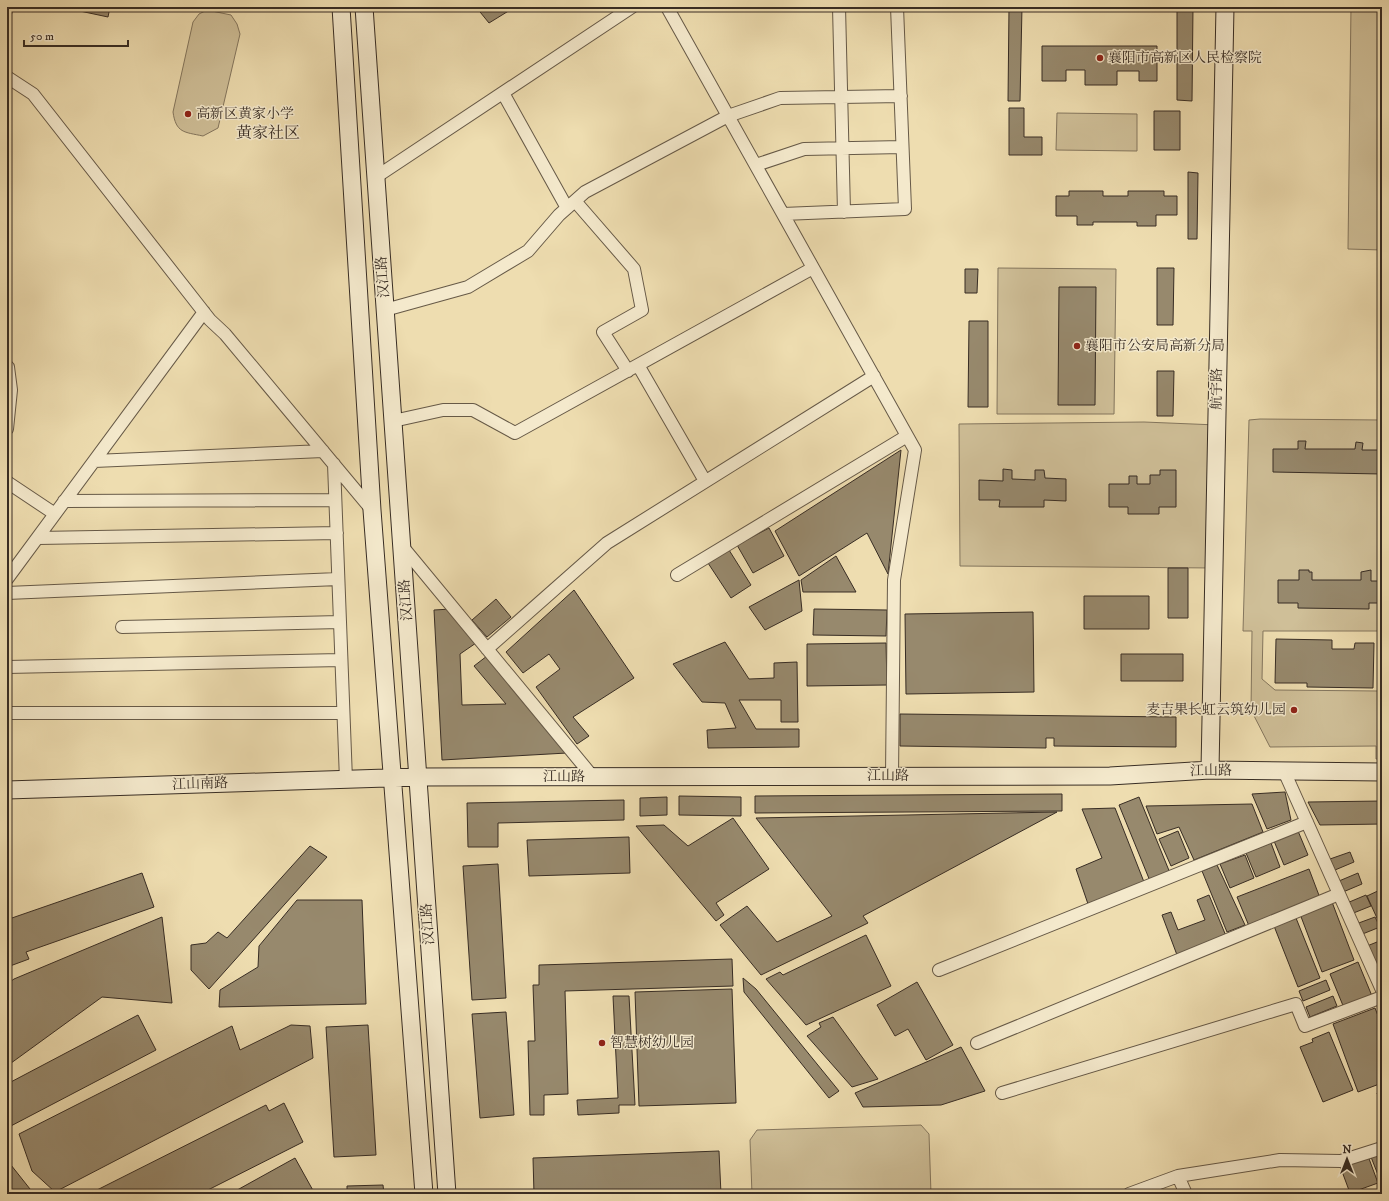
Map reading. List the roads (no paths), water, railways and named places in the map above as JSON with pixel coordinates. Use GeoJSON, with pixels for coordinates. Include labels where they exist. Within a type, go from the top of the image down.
{"type":"FeatureCollection","features":[{"type":"Feature","properties":{"kind":"main road","name":"汉江路"},"geometry":{"type":"LineString","coordinates":[[341,7],[372,510],[424,1194]]}},
{"type":"Feature","properties":{"kind":"main road","name":"汉江路"},"geometry":{"type":"LineString","coordinates":[[364,7],[447,1194]]}},
{"type":"Feature","properties":{"kind":"main road","name":"航宇路"},"geometry":{"type":"LineString","coordinates":[[1210,770],[1225,7]]}},
{"type":"Feature","properties":{"kind":"main road","name":"江山路"},"geometry":{"type":"LineString","coordinates":[[393,778],[1110,776],[1210,770],[1382,772]]}},
{"type":"Feature","properties":{"kind":"main road","name":"江山南路"},"geometry":{"type":"LineString","coordinates":[[7,790],[393,778]]}},
{"type":"Feature","properties":{"kind":"street"},"geometry":{"type":"LineString","coordinates":[[376,177],[632,7]]}},
{"type":"Feature","properties":{"kind":"street"},"geometry":{"type":"LineString","coordinates":[[667,7],[915,450],[894,580],[892,776]]}},
{"type":"Feature","properties":{"kind":"street"},"geometry":{"type":"LineString","coordinates":[[839,7],[844,148],[844,212]]}},
{"type":"Feature","properties":{"kind":"street"},"geometry":{"type":"LineString","coordinates":[[783,214],[905,210],[897,7]]}},
{"type":"Feature","properties":{"kind":"street"},"geometry":{"type":"LineString","coordinates":[[7,77],[33,94],[204,312],[225,334],[372,510]]}},
{"type":"Feature","properties":{"kind":"street"},"geometry":{"type":"LineString","coordinates":[[503,93],[571,205],[634,269],[642,310],[603,332],[633,368],[705,481]]}},
{"type":"Feature","properties":{"kind":"street"},"geometry":{"type":"LineString","coordinates":[[385,310],[468,287],[528,251],[585,192],[728,116],[780,98],[901,96]]}},
{"type":"Feature","properties":{"kind":"street"},"geometry":{"type":"LineString","coordinates":[[756,166],[804,149],[902,147]]}},
{"type":"Feature","properties":{"kind":"street"},"geometry":{"type":"LineString","coordinates":[[393,421],[443,410],[473,410],[515,433],[813,268]]}},
{"type":"Feature","properties":{"kind":"street"},"geometry":{"type":"LineString","coordinates":[[7,579],[204,312]]}},
{"type":"Feature","properties":{"kind":"street"},"geometry":{"type":"LineString","coordinates":[[7,429],[11,390],[8,367]]}},
{"type":"Feature","properties":{"kind":"street"},"geometry":{"type":"LineString","coordinates":[[488,649],[607,543],[874,376]]}},
{"type":"Feature","properties":{"kind":"street"},"geometry":{"type":"LineString","coordinates":[[677,575],[907,436]]}},
{"type":"Feature","properties":{"kind":"street"},"geometry":{"type":"LineString","coordinates":[[94,461],[323,451]]}},
{"type":"Feature","properties":{"kind":"street"},"geometry":{"type":"LineString","coordinates":[[334,464],[346,780]]}},
{"type":"Feature","properties":{"kind":"street"},"geometry":{"type":"LineString","coordinates":[[7,482],[55,514]]}},
{"type":"Feature","properties":{"kind":"street"},"geometry":{"type":"LineString","coordinates":[[64,501],[335,500]]}},
{"type":"Feature","properties":{"kind":"street"},"geometry":{"type":"LineString","coordinates":[[38,538],[336,533]]}},
{"type":"Feature","properties":{"kind":"street"},"geometry":{"type":"LineString","coordinates":[[402,546],[593,777]]}},
{"type":"Feature","properties":{"kind":"street"},"geometry":{"type":"LineString","coordinates":[[7,593],[338,579]]}},
{"type":"Feature","properties":{"kind":"street"},"geometry":{"type":"LineString","coordinates":[[122,627],[340,622]]}},
{"type":"Feature","properties":{"kind":"street"},"geometry":{"type":"LineString","coordinates":[[7,667],[341,660]]}},
{"type":"Feature","properties":{"kind":"street"},"geometry":{"type":"LineString","coordinates":[[7,712],[343,713]]}},
{"type":"Feature","properties":{"kind":"street"},"geometry":{"type":"LineString","coordinates":[[1284,771],[1382,990]]}},
{"type":"Feature","properties":{"kind":"street"},"geometry":{"type":"LineString","coordinates":[[939,970],[1307,822]]}},
{"type":"Feature","properties":{"kind":"street"},"geometry":{"type":"LineString","coordinates":[[977,1043],[1339,894]]}},
{"type":"Feature","properties":{"kind":"street"},"geometry":{"type":"LineString","coordinates":[[1002,1093],[1296,1004],[1305,1026],[1382,997]]}},
{"type":"Feature","properties":{"kind":"street"},"geometry":{"type":"LineString","coordinates":[[1128,1194],[1178,1176],[1280,1160],[1341,1161],[1382,1148]]}},
{"type":"Feature","properties":{"kind":"street"},"geometry":{"type":"LineString","coordinates":[[1178,1176],[1186,1194]]}},
{"type":"Feature","properties":{"kind":"place","name":"襄阳市高新区人民检察院"},"geometry":{"type":"Point","coordinates":[1100,58]}},
{"type":"Feature","properties":{"kind":"place","name":"高新区黄家小学"},"geometry":{"type":"Point","coordinates":[188,114]}},
{"type":"Feature","properties":{"kind":"place","name":"襄阳市公安局高新分局"},"geometry":{"type":"Point","coordinates":[1077,346]}},
{"type":"Feature","properties":{"kind":"place","name":"麦吉果长虹云筑幼儿园"},"geometry":{"type":"Point","coordinates":[1294,710]}},
{"type":"Feature","properties":{"kind":"place","name":"智慧树幼儿园"},"geometry":{"type":"Point","coordinates":[602,1043]}},
{"type":"Feature","properties":{"kind":"district","name":"黄家社区"},"geometry":{"type":"Point","coordinates":[268,133]}}]}
